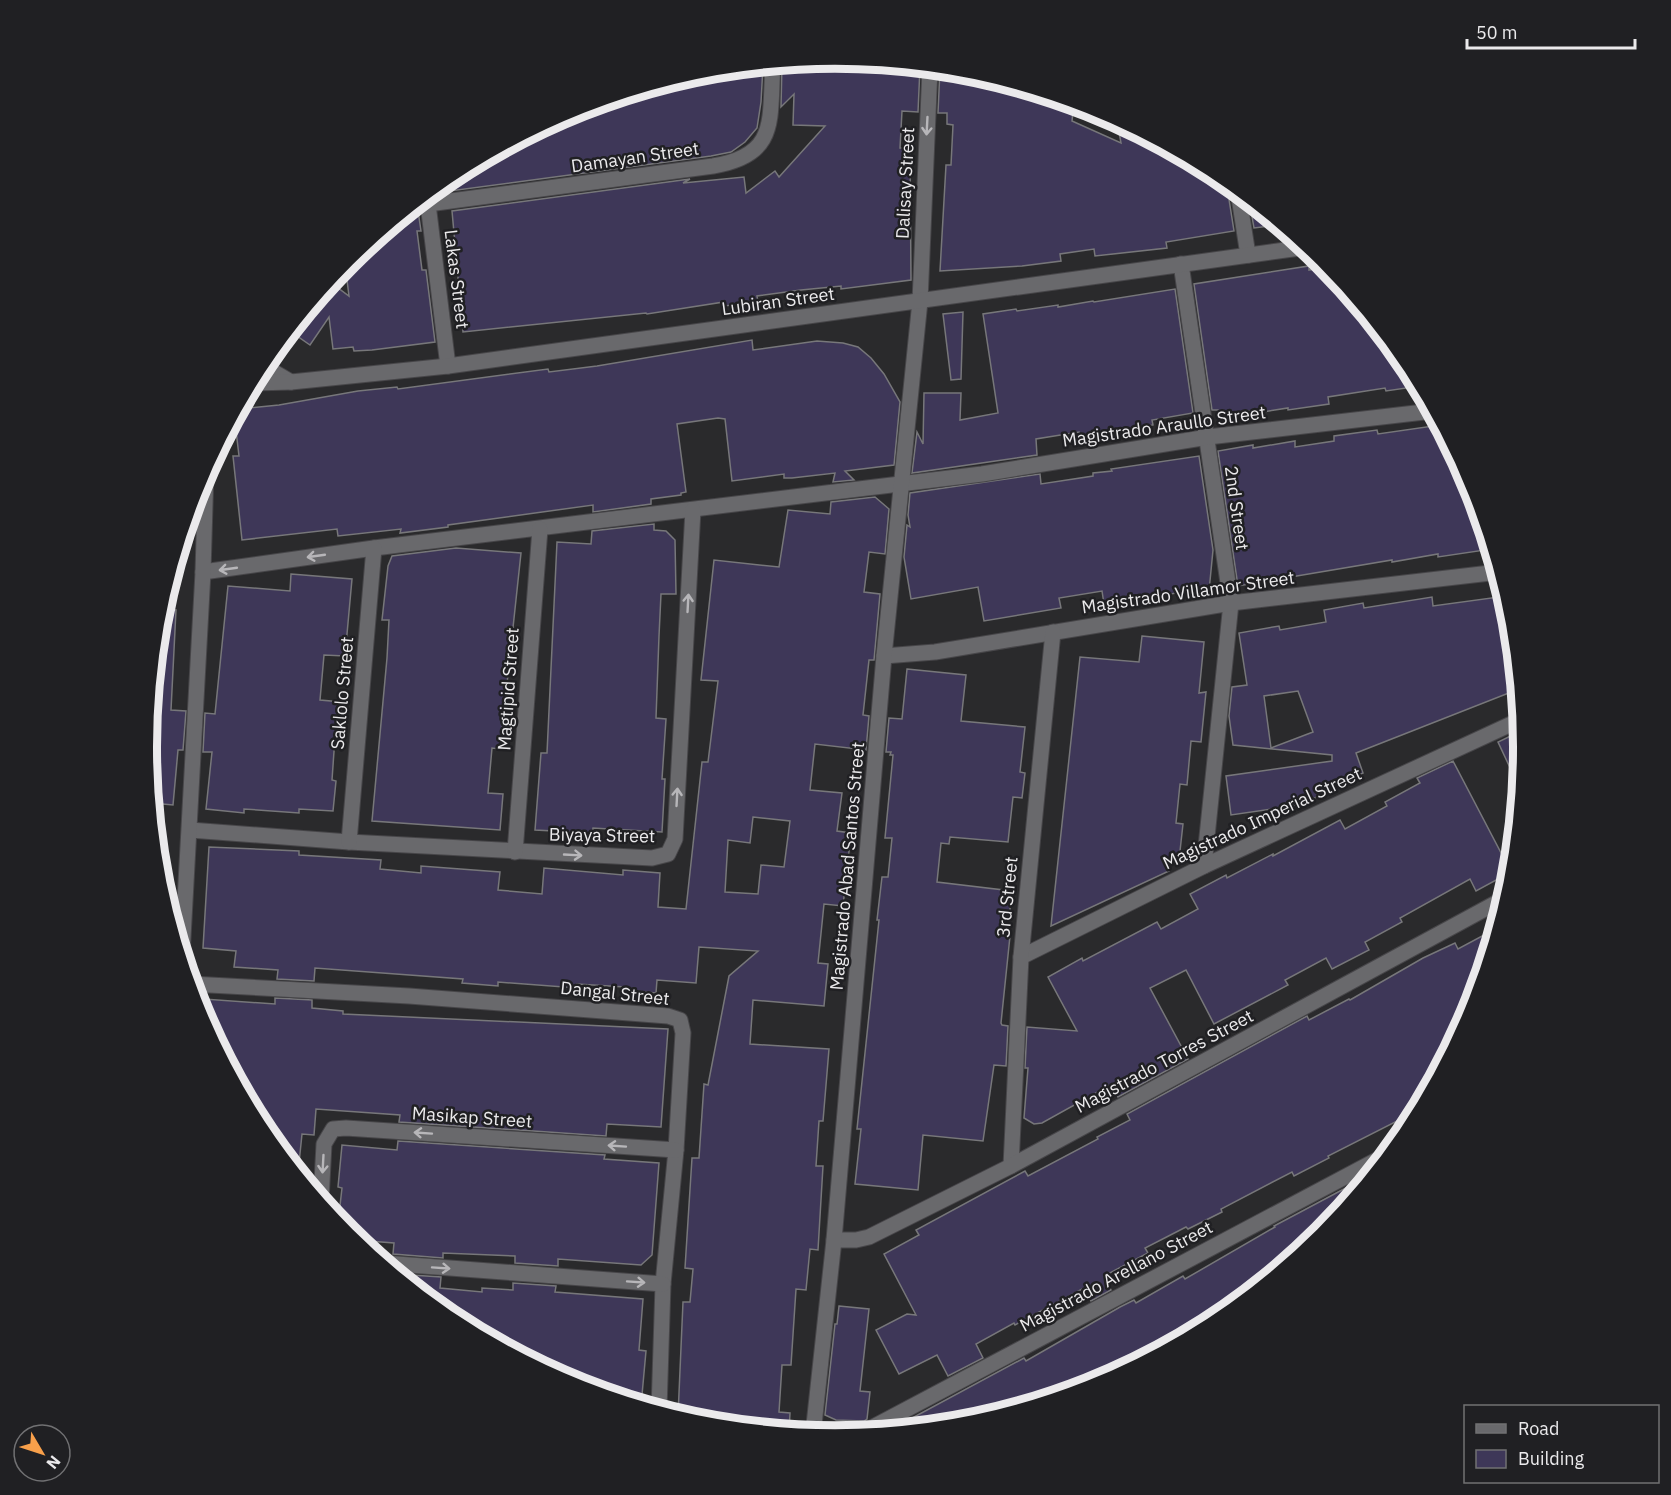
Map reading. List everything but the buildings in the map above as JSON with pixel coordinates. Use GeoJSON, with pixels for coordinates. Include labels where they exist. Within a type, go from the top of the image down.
{"type":"FeatureCollection","features":[{"type":"Feature","properties":{"kind":"street","name":"Damayan Street"},"geometry":{"type":"LineString","coordinates":[[436,199],[713,166],[738,160],[756,149],[765,139],[770,116],[773,72]]}},
{"type":"Feature","properties":{"kind":"street","name":"Dalisay Street"},"geometry":{"type":"LineString","coordinates":[[920,301],[930,76]]}},
{"type":"Feature","properties":{"kind":"street"},"geometry":{"type":"LineString","coordinates":[[1240,203],[1248,255]]}},
{"type":"Feature","properties":{"kind":"street","name":"Lakas Street"},"geometry":{"type":"LineString","coordinates":[[428,205],[448,366]]}},
{"type":"Feature","properties":{"kind":"street","name":"Lubiran Street"},"geometry":{"type":"LineString","coordinates":[[264,383],[448,366],[1295,249]]}},
{"type":"Feature","properties":{"kind":"street","name":"2nd Street"},"geometry":{"type":"LineString","coordinates":[[1181,264],[1231,603],[1204,866]]}},
{"type":"Feature","properties":{"kind":"street","name":"Magistrado Abad Santos Street"},"geometry":{"type":"LineString","coordinates":[[814,1426],[834,1240],[884,656],[920,301]]}},
{"type":"Feature","properties":{"kind":"street"},"geometry":{"type":"LineString","coordinates":[[271,370],[291,382]]}},
{"type":"Feature","properties":{"kind":"street","name":"Magistrado Araullo Street"},"geometry":{"type":"LineString","coordinates":[[901,484],[982,474],[1208,437],[1425,412]]}},
{"type":"Feature","properties":{"kind":"street"},"geometry":{"type":"LineString","coordinates":[[203,573],[374,548],[901,484]]}},
{"type":"Feature","properties":{"kind":"street"},"geometry":{"type":"LineString","coordinates":[[183,934],[205,498]]}},
{"type":"Feature","properties":{"kind":"street","name":"Biyaya Street"},"geometry":{"type":"LineString","coordinates":[[190,830],[515,852],[652,858],[668,854],[675,839],[693,510]]}},
{"type":"Feature","properties":{"kind":"street","name":"Magtipid Street"},"geometry":{"type":"LineString","coordinates":[[515,852],[540,529]]}},
{"type":"Feature","properties":{"kind":"street","name":"Saklolo Street"},"geometry":{"type":"LineString","coordinates":[[349,842],[374,548]]}},
{"type":"Feature","properties":{"kind":"street","name":"Magistrado Villamor Street"},"geometry":{"type":"LineString","coordinates":[[884,656],[935,652],[1231,603],[1491,573]]}},
{"type":"Feature","properties":{"kind":"street","name":"3rd Street"},"geometry":{"type":"LineString","coordinates":[[1011,1166],[1021,957],[1053,632]]}},
{"type":"Feature","properties":{"kind":"street","name":"Magistrado Imperial Street"},"geometry":{"type":"LineString","coordinates":[[1021,957],[1204,866],[1513,723]]}},
{"type":"Feature","properties":{"kind":"street","name":"Magistrado Torres Street"},"geometry":{"type":"LineString","coordinates":[[834,1240],[856,1240],[869,1237],[1011,1166],[1496,903]]}},
{"type":"Feature","properties":{"kind":"street","name":"Dangal Street"},"geometry":{"type":"LineString","coordinates":[[200,985],[409,996],[668,1016],[680,1020],[683,1033],[676,1150],[663,1284],[659,1403]]}},
{"type":"Feature","properties":{"kind":"street","name":"Masikap Street"},"geometry":{"type":"LineString","coordinates":[[320,1189],[324,1144],[333,1129],[676,1150]]}},
{"type":"Feature","properties":{"kind":"street","name":"Magistrado Arellano Street"},"geometry":{"type":"LineString","coordinates":[[877,1425],[1373,1162]]}},
{"type":"Feature","properties":{"kind":"street"},"geometry":{"type":"LineString","coordinates":[[395,1264],[663,1284]]}}]}
